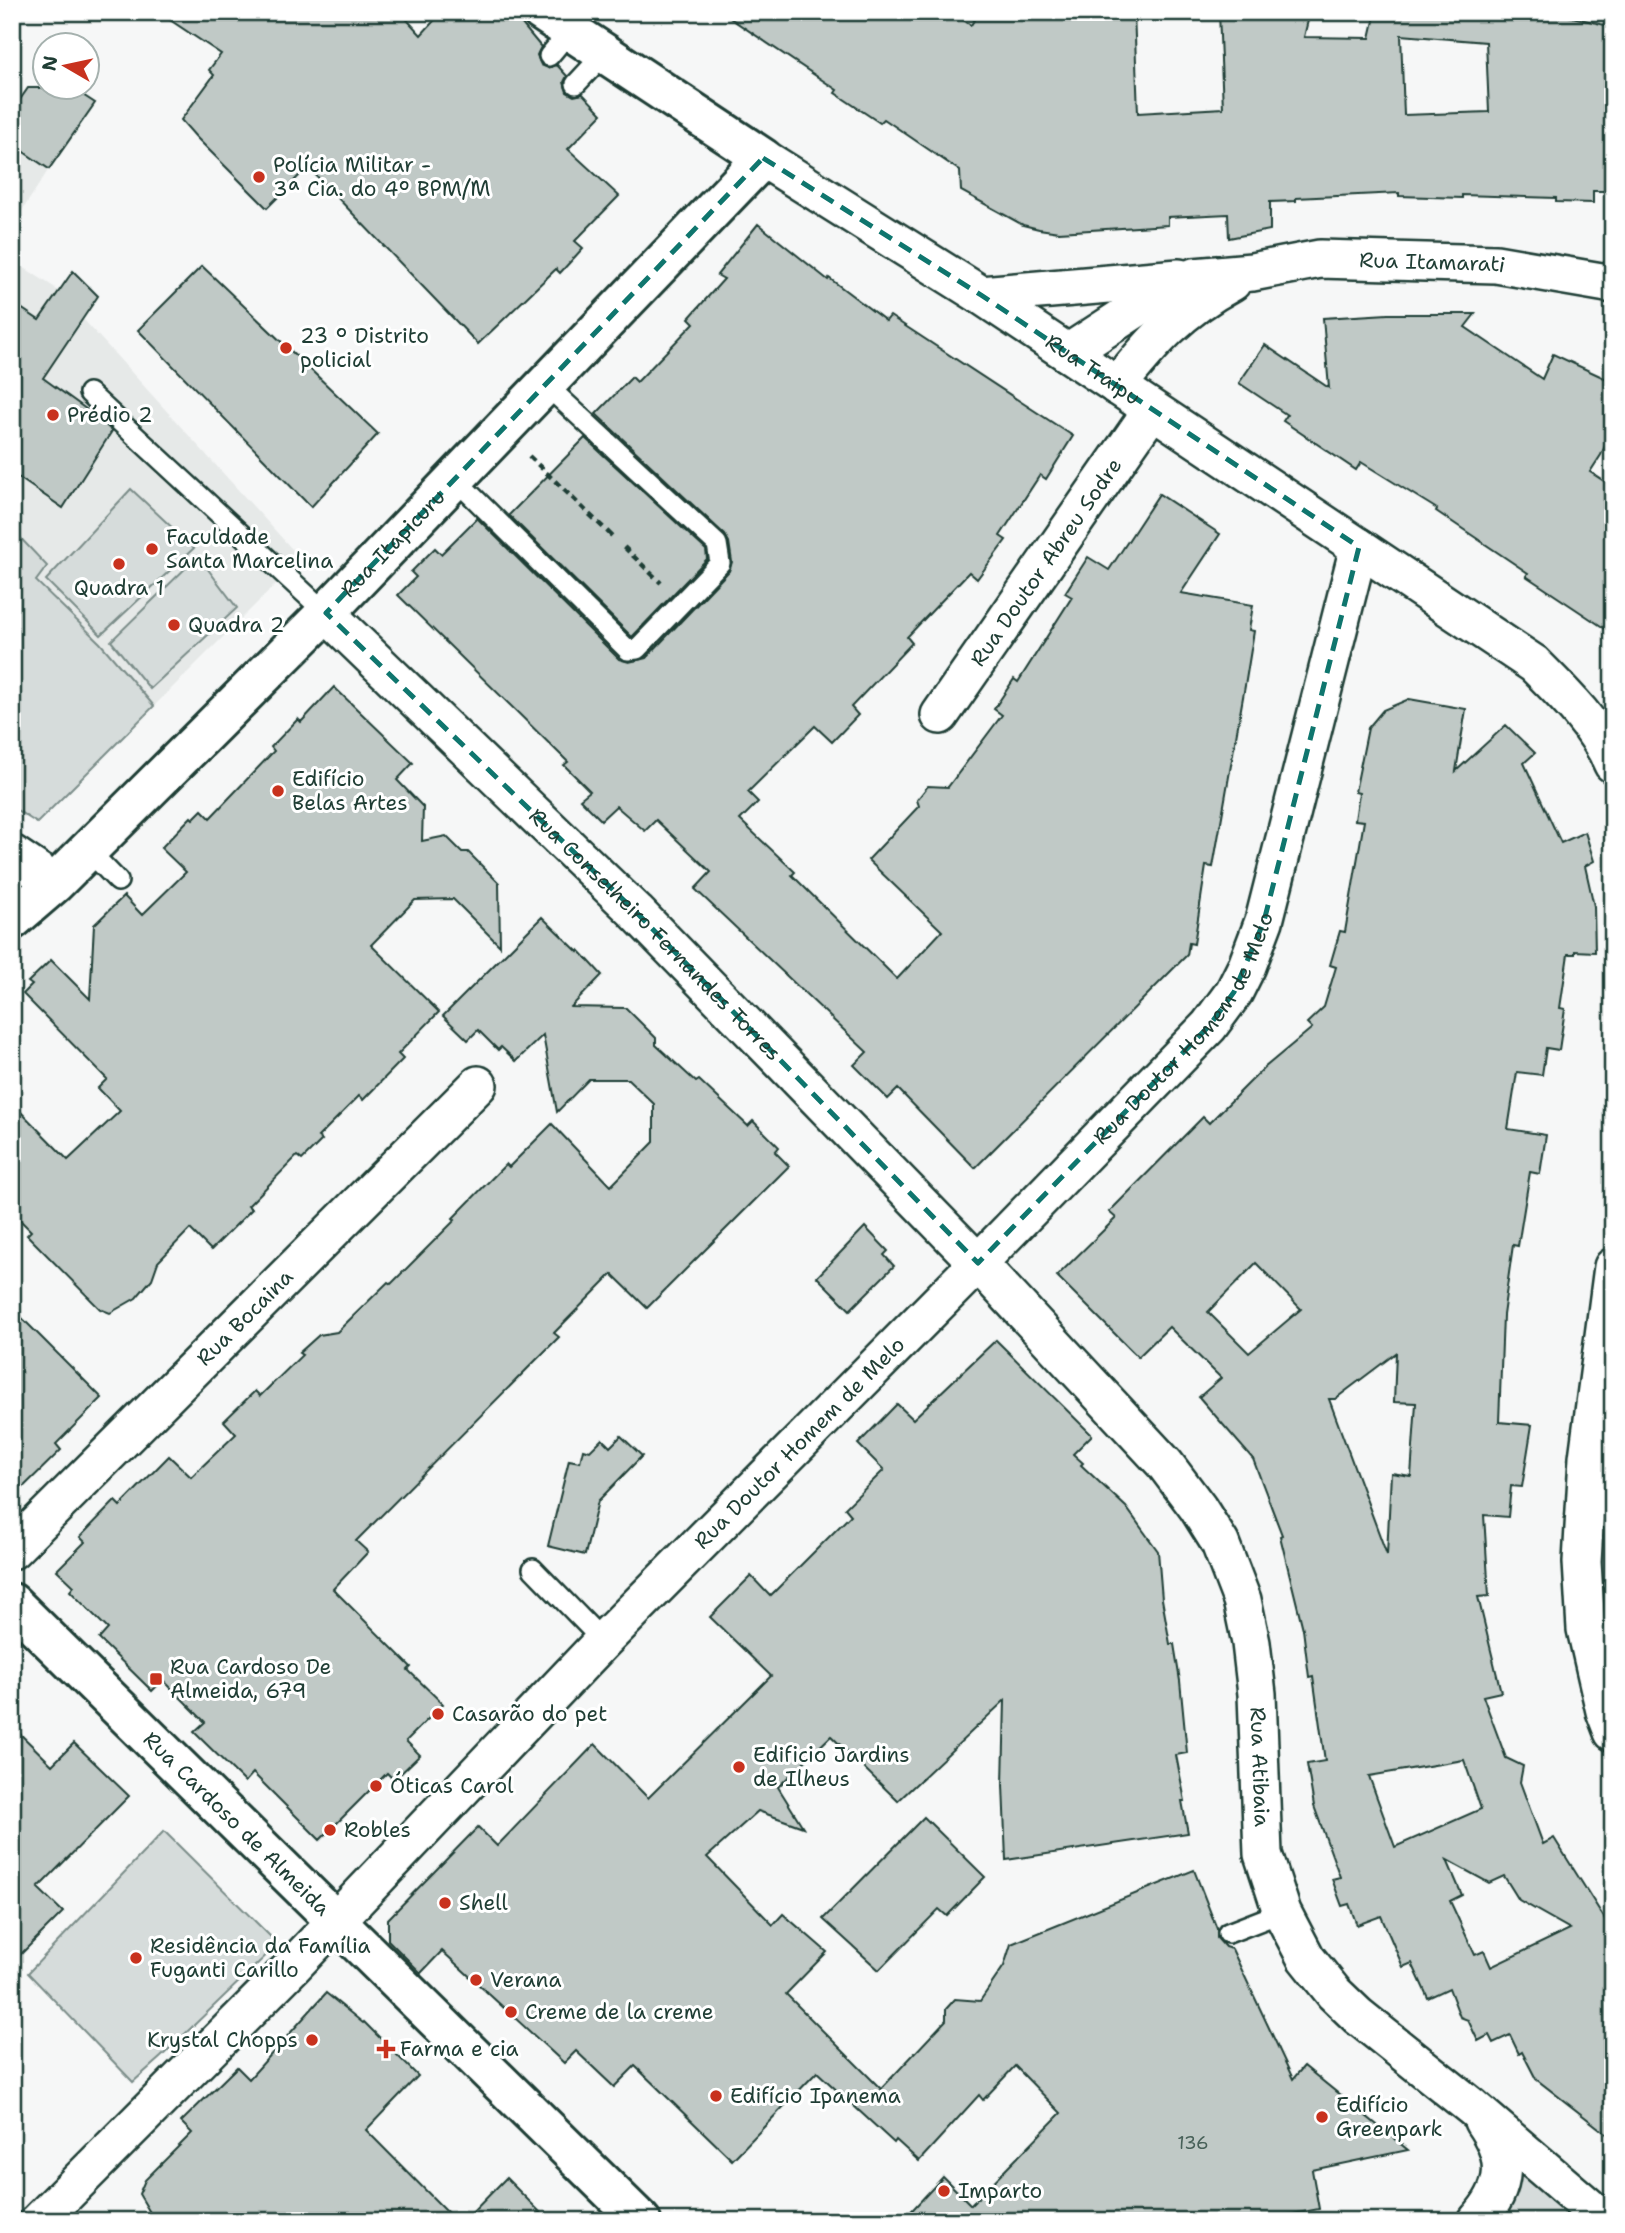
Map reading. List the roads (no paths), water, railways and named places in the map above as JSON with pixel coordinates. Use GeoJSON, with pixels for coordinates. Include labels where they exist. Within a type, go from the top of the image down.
{"type":"FeatureCollection","features":[{"type":"Feature","properties":{"kind":"street","name":"Rua Traipu"},"geometry":{"type":"LineString","coordinates":[[554,33],[604,54],[981,295],[1534,664],[1566,696],[1606,747],[1613,764]]}},
{"type":"Feature","properties":{"kind":"street","name":"Rua Itapicuru"},"geometry":{"type":"LineString","coordinates":[[12,920],[55,883],[326,613],[763,158]]}},
{"type":"Feature","properties":{"kind":"street","name":"Rua Itamarati"},"geometry":{"type":"LineString","coordinates":[[981,295],[1252,272],[1320,259],[1496,264],[1613,284]]}},
{"type":"Feature","properties":{"kind":"street","name":"Rua Itamarati"},"geometry":{"type":"LineString","coordinates":[[1117,386],[1175,319],[1199,301],[1252,272]]}},
{"type":"Feature","properties":{"kind":"street","name":"Rua Itamarati"},"geometry":{"type":"LineString","coordinates":[[1068,353],[1137,308],[1194,276]]}},
{"type":"Feature","properties":{"kind":"street","name":"Rua Doutor Abreu Sodre"},"geometry":{"type":"LineString","coordinates":[[940,715],[1152,410]]}},
{"type":"Feature","properties":{"kind":"street","name":"Rua Doutor Homem de Melo"},"geometry":{"type":"LineString","coordinates":[[39,2221],[293,1965],[603,1642],[1209,1026],[1234,992],[1264,921],[1359,547]]}},
{"type":"Feature","properties":{"kind":"street","name":"Rua Conselheiro Fernandes Torres"},"geometry":{"type":"LineString","coordinates":[[326,613],[636,912],[978,1263]]}},
{"type":"Feature","properties":{"kind":"street"},"geometry":{"type":"LineString","coordinates":[[12,853],[55,883]]}},
{"type":"Feature","properties":{"kind":"street","name":"Rua Bocaina"},"geometry":{"type":"LineString","coordinates":[[12,1550],[478,1085]]}},
{"type":"Feature","properties":{"kind":"street","name":"Rua Atibaia"},"geometry":{"type":"LineString","coordinates":[[978,1263],[1158,1457],[1198,1508],[1220,1543],[1242,1600],[1251,1643],[1257,1694],[1263,1854],[1282,1912],[1306,1958],[1334,1993],[1358,2016],[1472,2107],[1605,2221]]}},
{"type":"Feature","properties":{"kind":"street"},"geometry":{"type":"LineString","coordinates":[[1613,1268],[1588,1458],[1581,1562],[1586,1629],[1605,1711],[1613,1732]]}},
{"type":"Feature","properties":{"kind":"street","name":"Rua Cardoso de Almeida"},"geometry":{"type":"LineString","coordinates":[[12,1603],[641,2221]]}},
{"type":"Feature","properties":{"kind":"street"},"geometry":{"type":"LineString","coordinates":[[1472,2107],[1494,2139],[1501,2157],[1502,2169],[1494,2197],[1477,2221]]}},
{"type":"Feature","properties":{"kind":"lane"},"geometry":{"type":"LineString","coordinates":[[576,84],[604,54]]}},
{"type":"Feature","properties":{"kind":"lane"},"geometry":{"type":"LineString","coordinates":[[455,479],[628,650],[637,649],[720,563],[717,544],[546,385]]}},
{"type":"Feature","properties":{"kind":"lane"},"geometry":{"type":"LineString","coordinates":[[89,393],[326,613]]}},
{"type":"Feature","properties":{"kind":"lane"},"geometry":{"type":"LineString","coordinates":[[88,850],[118,881]]}},
{"type":"Feature","properties":{"kind":"lane"},"geometry":{"type":"LineString","coordinates":[[533,1569],[603,1642]]}},
{"type":"Feature","properties":{"kind":"lane"},"geometry":{"type":"LineString","coordinates":[[1228,1933],[1282,1912]]}},
{"type":"Feature","properties":{"kind":"place","name":"Polícia Militar - 3ª Cia. do 4º BPM/M"},"geometry":{"type":"Point","coordinates":[259,177]}},
{"type":"Feature","properties":{"kind":"place","name":"23 ° Distrito policial"},"geometry":{"type":"Point","coordinates":[286,348]}},
{"type":"Feature","properties":{"kind":"place","name":"Prédio 2"},"geometry":{"type":"Point","coordinates":[53,415]}},
{"type":"Feature","properties":{"kind":"place","name":"Faculdade Santa Marcelina"},"geometry":{"type":"Point","coordinates":[152,549]}},
{"type":"Feature","properties":{"kind":"place","name":"Quadra 1"},"geometry":{"type":"Point","coordinates":[119,564]}},
{"type":"Feature","properties":{"kind":"place","name":"Quadra 2"},"geometry":{"type":"Point","coordinates":[174,625]}},
{"type":"Feature","properties":{"kind":"place","name":"Edifício Belas Artes"},"geometry":{"type":"Point","coordinates":[278,791]}},
{"type":"Feature","properties":{"kind":"place","name":"Rua Cardoso De Almeida, 679"},"geometry":{"type":"Point","coordinates":[156,1679]}},
{"type":"Feature","properties":{"kind":"place","name":"Casarão do pet"},"geometry":{"type":"Point","coordinates":[438,1714]}},
{"type":"Feature","properties":{"kind":"place","name":"Edificio Jardins de Ilheus"},"geometry":{"type":"Point","coordinates":[739,1767]}},
{"type":"Feature","properties":{"kind":"place","name":"Óticas Carol"},"geometry":{"type":"Point","coordinates":[376,1786]}},
{"type":"Feature","properties":{"kind":"place","name":"Robles"},"geometry":{"type":"Point","coordinates":[330,1830]}},
{"type":"Feature","properties":{"kind":"place","name":"Shell"},"geometry":{"type":"Point","coordinates":[445,1903]}},
{"type":"Feature","properties":{"kind":"place","name":"Residência da Família Fuganti Carillo"},"geometry":{"type":"Point","coordinates":[136,1958]}},
{"type":"Feature","properties":{"kind":"place","name":"Verana"},"geometry":{"type":"Point","coordinates":[476,1980]}},
{"type":"Feature","properties":{"kind":"place","name":"Creme de la creme"},"geometry":{"type":"Point","coordinates":[511,2012]}},
{"type":"Feature","properties":{"kind":"place","name":"Krystal Chopps"},"geometry":{"type":"Point","coordinates":[312,2040]}},
{"type":"Feature","properties":{"kind":"place","name":"Farma e cia"},"geometry":{"type":"Point","coordinates":[386,2049]}},
{"type":"Feature","properties":{"kind":"place","name":"Edifício Ipanema"},"geometry":{"type":"Point","coordinates":[716,2096]}},
{"type":"Feature","properties":{"kind":"place","name":"Edifício Greenpark"},"geometry":{"type":"Point","coordinates":[1322,2117]}},
{"type":"Feature","properties":{"kind":"place","name":"Imparto"},"geometry":{"type":"Point","coordinates":[944,2191]}}]}
